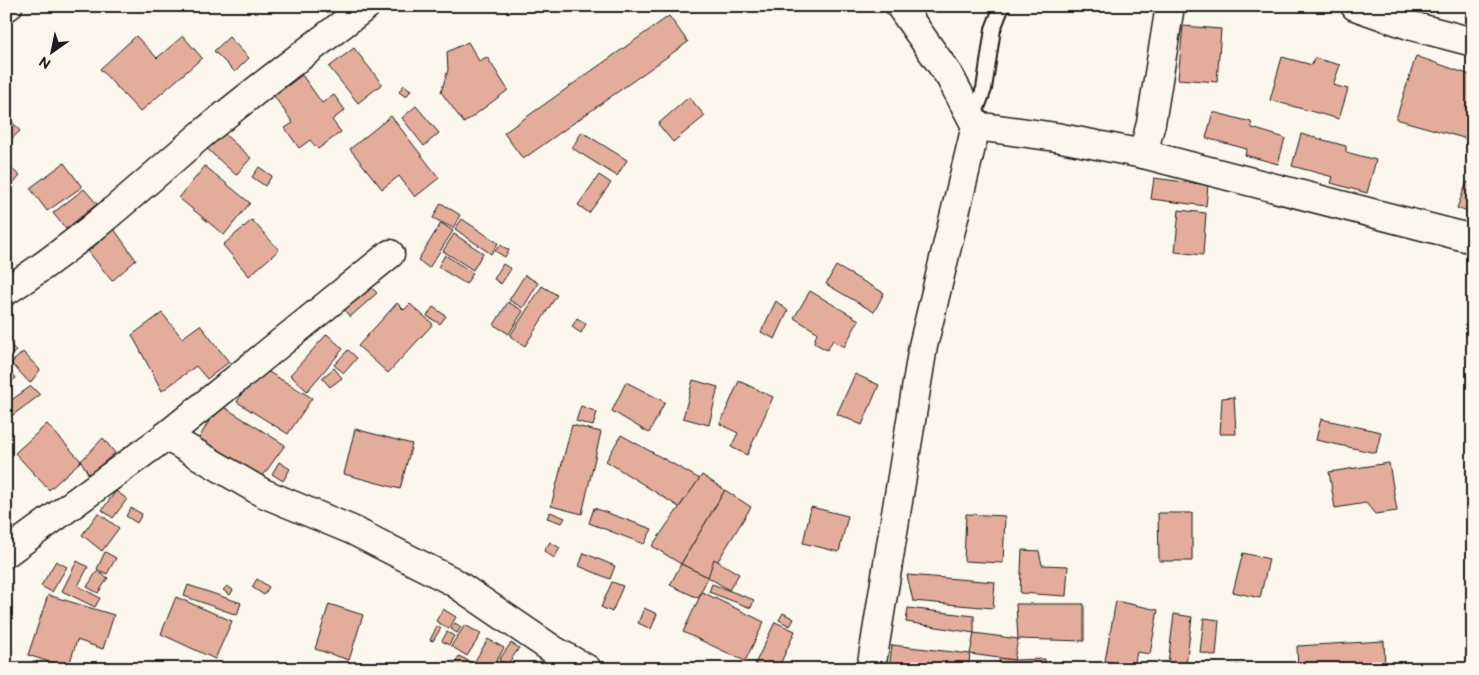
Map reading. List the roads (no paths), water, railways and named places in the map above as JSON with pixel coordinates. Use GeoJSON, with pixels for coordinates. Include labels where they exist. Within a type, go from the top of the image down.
{"type":"FeatureCollection","features":[{"type":"Feature","properties":{"kind":"street"},"geometry":{"type":"LineString","coordinates":[[6,292],[36,272],[105,218],[203,133],[366,6]]}},
{"type":"Feature","properties":{"kind":"street"},"geometry":{"type":"LineString","coordinates":[[871,669],[923,346],[974,122],[950,77],[900,6]]}},
{"type":"Feature","properties":{"kind":"street"},"geometry":{"type":"LineString","coordinates":[[1143,154],[1151,123],[1170,6]]}},
{"type":"Feature","properties":{"kind":"street"},"geometry":{"type":"LineString","coordinates":[[1355,6],[1412,26],[1473,42]]}},
{"type":"Feature","properties":{"kind":"street"},"geometry":{"type":"LineString","coordinates":[[974,122],[1143,154],[1473,239]]}},
{"type":"Feature","properties":{"kind":"street"},"geometry":{"type":"LineString","coordinates":[[6,554],[166,436],[390,254]]}},
{"type":"Feature","properties":{"kind":"street"},"geometry":{"type":"LineString","coordinates":[[166,436],[263,492],[352,530],[452,581],[555,651],[587,669]]}},
{"type":"Feature","properties":{"kind":"lane"},"geometry":{"type":"LineString","coordinates":[[974,122],[984,88],[993,29],[1002,6]]}}]}
